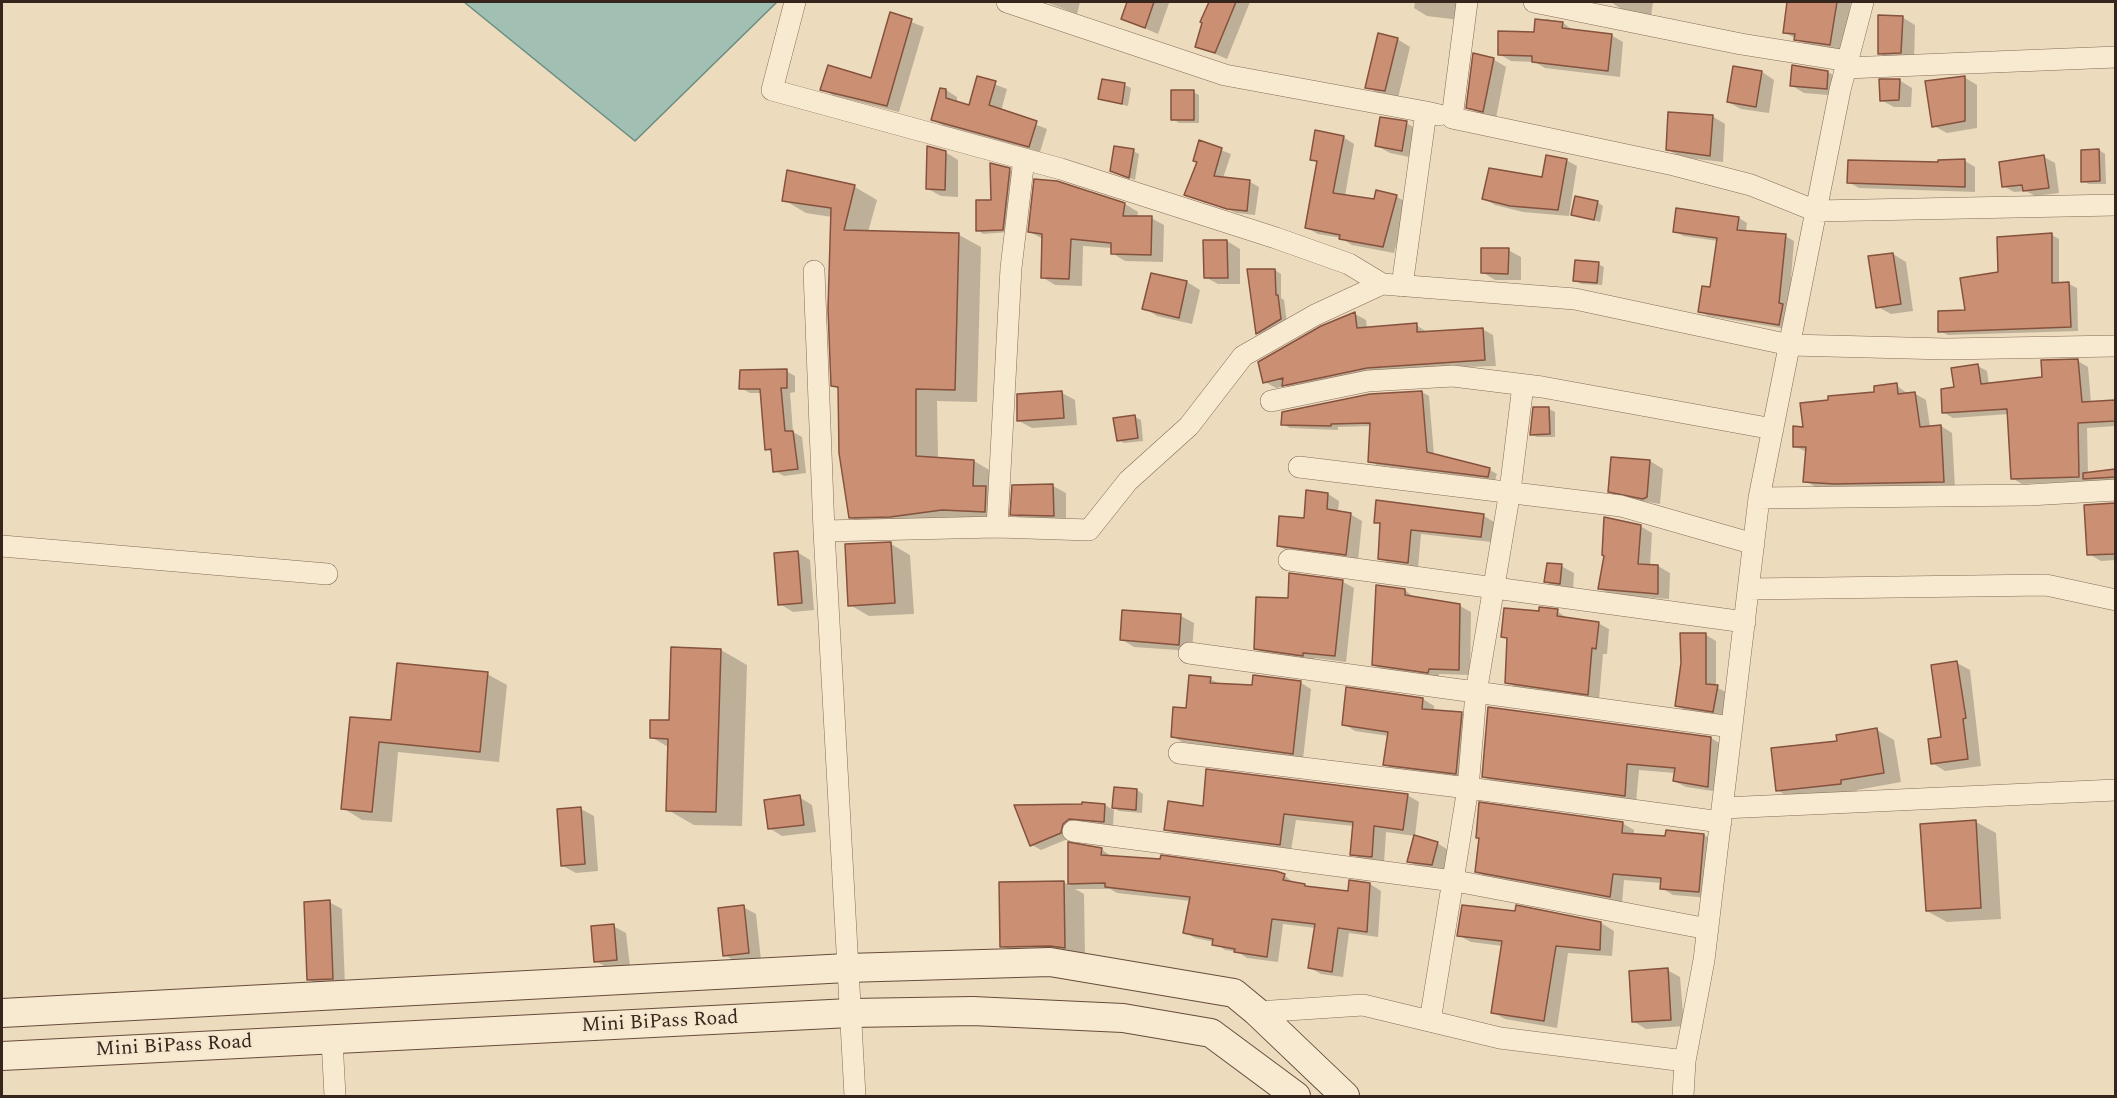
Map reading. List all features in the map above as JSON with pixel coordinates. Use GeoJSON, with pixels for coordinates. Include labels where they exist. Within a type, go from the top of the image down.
{"type":"FeatureCollection","features":[{"type":"Feature","properties":{"kind":"street"},"geometry":{"type":"LineString","coordinates":[[795,2],[772,90],[1024,159],[1276,238],[1349,264],[1392,285],[1575,299],[1790,345],[1946,349],[2115,346]]}},
{"type":"Feature","properties":{"kind":"street"},"geometry":{"type":"LineString","coordinates":[[1008,2],[1225,75],[1426,112],[1674,165],[1750,185],[1816,211],[2115,205]]}},
{"type":"Feature","properties":{"kind":"street"},"geometry":{"type":"LineString","coordinates":[[1452,118],[1467,2]]}},
{"type":"Feature","properties":{"kind":"street"},"geometry":{"type":"LineString","coordinates":[[1534,2],[1847,64],[2115,57]]}},
{"type":"Feature","properties":{"kind":"street"},"geometry":{"type":"LineString","coordinates":[[1683,1096],[1685,1061],[1708,929],[1759,498],[1816,211],[1847,64],[1863,2]]}},
{"type":"Feature","properties":{"kind":"street"},"geometry":{"type":"LineString","coordinates":[[1392,285],[1426,112]]}},
{"type":"Feature","properties":{"kind":"street"},"geometry":{"type":"LineString","coordinates":[[997,527],[1011,268],[1024,159]]}},
{"type":"Feature","properties":{"kind":"street"},"geometry":{"type":"LineString","coordinates":[[814,271],[824,531],[855,1096]]}},
{"type":"Feature","properties":{"kind":"street"},"geometry":{"type":"LineString","coordinates":[[824,531],[997,527],[1089,530],[1128,481],[1189,426],[1215,396],[1243,356],[1315,315],[1392,285]]}},
{"type":"Feature","properties":{"kind":"street"},"geometry":{"type":"LineString","coordinates":[[1271,401],[1368,381],[1453,376],[1523,385],[1773,429]]}},
{"type":"Feature","properties":{"kind":"street"},"geometry":{"type":"LineString","coordinates":[[1430,1021],[1468,788],[1476,693],[1510,491],[1523,385]]}},
{"type":"Feature","properties":{"kind":"street"},"geometry":{"type":"LineString","coordinates":[[1299,467],[1621,506],[1754,544]]}},
{"type":"Feature","properties":{"kind":"street"},"geometry":{"type":"LineString","coordinates":[[1759,498],[2029,495],[2115,490]]}},
{"type":"Feature","properties":{"kind":"street"},"geometry":{"type":"LineString","coordinates":[[2,546],[327,574]]}},
{"type":"Feature","properties":{"kind":"street"},"geometry":{"type":"LineString","coordinates":[[1289,560],[1744,622]]}},
{"type":"Feature","properties":{"kind":"street"},"geometry":{"type":"LineString","coordinates":[[1749,589],[2046,585],[2115,600]]}},
{"type":"Feature","properties":{"kind":"street"},"geometry":{"type":"LineString","coordinates":[[1189,653],[1732,727]]}},
{"type":"Feature","properties":{"kind":"street"},"geometry":{"type":"LineString","coordinates":[[1179,753],[1468,788],[1721,815],[2115,790]]}},
{"type":"Feature","properties":{"kind":"street"},"geometry":{"type":"LineString","coordinates":[[1073,831],[1454,882],[1708,929]]}},
{"type":"Feature","properties":{"kind":"street"},"geometry":{"type":"LineString","coordinates":[[2,1013],[847,968],[1050,962],[1234,993],[1345,1096]]}},
{"type":"Feature","properties":{"kind":"street"},"geometry":{"type":"LineString","coordinates":[[1257,1012],[1363,1005],[1500,1038],[1685,1061]]}},
{"type":"Feature","properties":{"kind":"street","name":"Mini BiPass Road"},"geometry":{"type":"LineString","coordinates":[[2,1056],[850,1013],[973,1011],[1123,1018],[1211,1033],[1296,1096]]}},
{"type":"Feature","properties":{"kind":"street"},"geometry":{"type":"LineString","coordinates":[[332,1040],[335,1096]]}},
{"type":"Feature","properties":{"kind":"shaded area"},"geometry":{"type":"Polygon","coordinates":[[[464,2],[777,2],[635,141],[464,2]]]}},
{"type":"Feature","properties":{"kind":"building"},"geometry":{"type":"Polygon","coordinates":[[[1127,2],[1154,2],[1145,28],[1121,19],[1127,2]]]}},
{"type":"Feature","properties":{"kind":"building"},"geometry":{"type":"Polygon","coordinates":[[[1209,2],[1236,2],[1215,53],[1195,47],[1202,23],[1200,22],[1209,2]]]}},
{"type":"Feature","properties":{"kind":"building"},"geometry":{"type":"Polygon","coordinates":[[[1787,2],[1837,2],[1830,45],[1794,40],[1795,34],[1783,33],[1787,2]]]}},
{"type":"Feature","properties":{"kind":"building"},"geometry":{"type":"Polygon","coordinates":[[[890,12],[912,19],[887,106],[820,90],[828,65],[871,78],[890,12]]]}},
{"type":"Feature","properties":{"kind":"building"},"geometry":{"type":"Polygon","coordinates":[[[1878,15],[1903,16],[1901,53],[1878,54],[1878,15]]]}},
{"type":"Feature","properties":{"kind":"building"},"geometry":{"type":"Polygon","coordinates":[[[1535,19],[1563,22],[1562,28],[1612,34],[1608,71],[1532,62],[1532,56],[1498,55],[1498,31],[1534,32],[1535,19]]]}},
{"type":"Feature","properties":{"kind":"building"},"geometry":{"type":"Polygon","coordinates":[[[1378,33],[1398,38],[1385,91],[1365,88],[1378,33]]]}},
{"type":"Feature","properties":{"kind":"building"},"geometry":{"type":"Polygon","coordinates":[[[1473,53],[1494,58],[1483,112],[1466,108],[1473,53]]]}},
{"type":"Feature","properties":{"kind":"building"},"geometry":{"type":"Polygon","coordinates":[[[1792,65],[1828,71],[1827,89],[1790,86],[1792,65]]]}},
{"type":"Feature","properties":{"kind":"building"},"geometry":{"type":"Polygon","coordinates":[[[1733,66],[1762,71],[1756,107],[1727,102],[1733,66]]]}},
{"type":"Feature","properties":{"kind":"building"},"geometry":{"type":"Polygon","coordinates":[[[977,76],[996,81],[989,105],[1037,121],[1029,147],[931,120],[940,88],[946,89],[946,98],[969,105],[977,76]]]}},
{"type":"Feature","properties":{"kind":"building"},"geometry":{"type":"Polygon","coordinates":[[[1965,76],[1965,121],[1932,127],[1925,81],[1965,76]]]}},
{"type":"Feature","properties":{"kind":"building"},"geometry":{"type":"Polygon","coordinates":[[[1102,79],[1125,83],[1122,104],[1098,99],[1102,79]]]}},
{"type":"Feature","properties":{"kind":"building"},"geometry":{"type":"Polygon","coordinates":[[[1879,79],[1900,79],[1899,100],[1880,101],[1879,79]]]}},
{"type":"Feature","properties":{"kind":"building"},"geometry":{"type":"Polygon","coordinates":[[[1171,90],[1194,90],[1194,120],[1171,120],[1171,90]]]}},
{"type":"Feature","properties":{"kind":"building"},"geometry":{"type":"Polygon","coordinates":[[[1668,112],[1713,115],[1710,156],[1666,150],[1668,112]]]}},
{"type":"Feature","properties":{"kind":"building"},"geometry":{"type":"Polygon","coordinates":[[[1380,117],[1407,121],[1402,151],[1375,146],[1380,117]]]}},
{"type":"Feature","properties":{"kind":"building"},"geometry":{"type":"Polygon","coordinates":[[[1315,130],[1344,136],[1333,193],[1374,199],[1376,190],[1397,195],[1383,247],[1339,239],[1340,235],[1305,228],[1317,161],[1310,160],[1315,130]]]}},
{"type":"Feature","properties":{"kind":"building"},"geometry":{"type":"Polygon","coordinates":[[[1199,140],[1222,148],[1214,176],[1250,180],[1247,211],[1227,209],[1184,195],[1197,162],[1193,161],[1199,140]]]}},
{"type":"Feature","properties":{"kind":"building"},"geometry":{"type":"Polygon","coordinates":[[[927,146],[946,151],[945,190],[926,189],[927,146]]]}},
{"type":"Feature","properties":{"kind":"building"},"geometry":{"type":"Polygon","coordinates":[[[1114,146],[1134,149],[1129,178],[1110,171],[1114,146]]]}},
{"type":"Feature","properties":{"kind":"building"},"geometry":{"type":"Polygon","coordinates":[[[2099,149],[2100,181],[2081,182],[2081,150],[2099,149]]]}},
{"type":"Feature","properties":{"kind":"building"},"geometry":{"type":"Polygon","coordinates":[[[1546,155],[1567,159],[1558,210],[1510,206],[1482,199],[1489,168],[1542,177],[1546,155]]]}},
{"type":"Feature","properties":{"kind":"building"},"geometry":{"type":"Polygon","coordinates":[[[2044,155],[2049,188],[2023,191],[2022,185],[2002,187],[1999,162],[2044,155]]]}},
{"type":"Feature","properties":{"kind":"building"},"geometry":{"type":"Polygon","coordinates":[[[1965,159],[1965,187],[1847,183],[1848,160],[1938,162],[1938,160],[1965,159]]]}},
{"type":"Feature","properties":{"kind":"building"},"geometry":{"type":"Polygon","coordinates":[[[990,163],[1010,168],[1003,230],[976,231],[976,200],[991,200],[990,163]]]}},
{"type":"Feature","properties":{"kind":"building"},"geometry":{"type":"Polygon","coordinates":[[[787,170],[855,185],[844,230],[959,233],[955,390],[916,389],[916,456],[974,460],[973,486],[986,486],[985,512],[942,510],[890,517],[849,518],[839,453],[838,387],[831,386],[828,309],[831,208],[782,201],[787,170]]]}},
{"type":"Feature","properties":{"kind":"building"},"geometry":{"type":"Polygon","coordinates":[[[1034,179],[1057,181],[1125,203],[1123,216],[1152,216],[1151,255],[1111,254],[1111,243],[1071,239],[1069,279],[1041,278],[1042,234],[1028,232],[1034,179]]]}},
{"type":"Feature","properties":{"kind":"building"},"geometry":{"type":"Polygon","coordinates":[[[1575,196],[1598,201],[1594,220],[1571,215],[1575,196]]]}},
{"type":"Feature","properties":{"kind":"building"},"geometry":{"type":"Polygon","coordinates":[[[1676,208],[1739,217],[1737,230],[1786,234],[1779,303],[1783,304],[1779,325],[1698,312],[1702,286],[1710,287],[1717,238],[1673,232],[1676,208]]]}},
{"type":"Feature","properties":{"kind":"building"},"geometry":{"type":"Polygon","coordinates":[[[2052,233],[2052,283],[2069,282],[2071,327],[1938,332],[1938,311],[1965,310],[1960,278],[1998,272],[1997,237],[2052,233]]]}},
{"type":"Feature","properties":{"kind":"building"},"geometry":{"type":"Polygon","coordinates":[[[1203,240],[1227,240],[1228,278],[1204,278],[1203,240]]]}},
{"type":"Feature","properties":{"kind":"building"},"geometry":{"type":"Polygon","coordinates":[[[1481,248],[1509,248],[1508,274],[1481,273],[1481,248]]]}},
{"type":"Feature","properties":{"kind":"building"},"geometry":{"type":"Polygon","coordinates":[[[1893,253],[1901,304],[1876,308],[1868,256],[1893,253]]]}},
{"type":"Feature","properties":{"kind":"building"},"geometry":{"type":"Polygon","coordinates":[[[1575,260],[1599,262],[1597,283],[1573,281],[1575,260]]]}},
{"type":"Feature","properties":{"kind":"building"},"geometry":{"type":"Polygon","coordinates":[[[1247,269],[1275,269],[1276,295],[1278,295],[1281,319],[1256,334],[1247,269]]]}},
{"type":"Feature","properties":{"kind":"building"},"geometry":{"type":"Polygon","coordinates":[[[1151,273],[1187,281],[1179,318],[1142,309],[1151,273]]]}},
{"type":"Feature","properties":{"kind":"building"},"geometry":{"type":"Polygon","coordinates":[[[1355,312],[1357,328],[1417,323],[1417,332],[1483,328],[1485,360],[1367,368],[1282,386],[1283,378],[1263,383],[1258,362],[1321,326],[1355,312]]]}},
{"type":"Feature","properties":{"kind":"building"},"geometry":{"type":"Polygon","coordinates":[[[2078,359],[2082,402],[2115,400],[2115,421],[2078,423],[2079,477],[2011,479],[2007,409],[1942,413],[1941,389],[1954,387],[1951,368],[1978,364],[1981,384],[2042,377],[2041,360],[2078,359]]]}},
{"type":"Feature","properties":{"kind":"building"},"geometry":{"type":"Polygon","coordinates":[[[787,369],[787,388],[781,388],[785,431],[793,431],[798,469],[773,472],[771,449],[765,450],[760,389],[739,389],[740,370],[787,369]]]}},
{"type":"Feature","properties":{"kind":"building"},"geometry":{"type":"Polygon","coordinates":[[[1897,383],[1898,394],[1915,392],[1920,427],[1941,425],[1944,482],[1834,484],[1803,482],[1806,447],[1793,447],[1793,426],[1803,427],[1800,403],[1828,400],[1828,396],[1874,392],[1874,386],[1897,383]]]}},
{"type":"Feature","properties":{"kind":"building"},"geometry":{"type":"Polygon","coordinates":[[[1062,391],[1064,418],[1017,421],[1017,394],[1062,391]]]}},
{"type":"Feature","properties":{"kind":"building"},"geometry":{"type":"Polygon","coordinates":[[[1422,391],[1427,452],[1490,468],[1488,477],[1368,462],[1370,423],[1331,424],[1331,426],[1281,425],[1282,412],[1370,394],[1422,391]]]}},
{"type":"Feature","properties":{"kind":"building"},"geometry":{"type":"Polygon","coordinates":[[[1533,407],[1549,407],[1550,434],[1530,435],[1533,407]]]}},
{"type":"Feature","properties":{"kind":"building"},"geometry":{"type":"Polygon","coordinates":[[[1135,415],[1138,438],[1117,441],[1113,418],[1135,415]]]}},
{"type":"Feature","properties":{"kind":"building"},"geometry":{"type":"Polygon","coordinates":[[[1611,457],[1650,460],[1647,497],[1643,499],[1608,492],[1611,457]]]}},
{"type":"Feature","properties":{"kind":"building"},"geometry":{"type":"Polygon","coordinates":[[[2115,469],[2115,477],[2083,479],[2083,473],[2115,469]]]}},
{"type":"Feature","properties":{"kind":"building"},"geometry":{"type":"Polygon","coordinates":[[[1053,484],[1054,516],[1010,515],[1012,485],[1053,484]]]}},
{"type":"Feature","properties":{"kind":"building"},"geometry":{"type":"Polygon","coordinates":[[[1306,490],[1328,493],[1327,509],[1351,513],[1346,555],[1277,546],[1279,516],[1304,518],[1306,490]]]}},
{"type":"Feature","properties":{"kind":"building"},"geometry":{"type":"Polygon","coordinates":[[[1376,500],[1484,514],[1481,537],[1411,530],[1408,563],[1378,559],[1380,523],[1374,523],[1376,500]]]}},
{"type":"Feature","properties":{"kind":"building"},"geometry":{"type":"Polygon","coordinates":[[[2115,503],[2115,554],[2087,555],[2084,505],[2115,503]]]}},
{"type":"Feature","properties":{"kind":"building"},"geometry":{"type":"Polygon","coordinates":[[[1604,517],[1641,525],[1638,564],[1658,565],[1658,594],[1598,589],[1604,556],[1602,555],[1604,517]]]}},
{"type":"Feature","properties":{"kind":"building"},"geometry":{"type":"Polygon","coordinates":[[[891,542],[895,603],[848,606],[845,544],[891,542]]]}},
{"type":"Feature","properties":{"kind":"building"},"geometry":{"type":"Polygon","coordinates":[[[798,551],[802,603],[778,605],[774,553],[798,551]]]}},
{"type":"Feature","properties":{"kind":"building"},"geometry":{"type":"Polygon","coordinates":[[[1547,563],[1562,564],[1560,584],[1544,582],[1547,563]]]}},
{"type":"Feature","properties":{"kind":"building"},"geometry":{"type":"Polygon","coordinates":[[[1289,573],[1343,580],[1335,656],[1303,653],[1303,656],[1254,649],[1256,597],[1288,598],[1289,573]]]}},
{"type":"Feature","properties":{"kind":"building"},"geometry":{"type":"Polygon","coordinates":[[[1376,585],[1405,589],[1405,595],[1460,604],[1459,670],[1429,669],[1428,673],[1372,665],[1376,585]]]}},
{"type":"Feature","properties":{"kind":"building"},"geometry":{"type":"Polygon","coordinates":[[[1539,607],[1558,609],[1557,616],[1599,622],[1596,649],[1592,648],[1588,695],[1505,683],[1507,638],[1501,637],[1504,608],[1539,611],[1539,607]]]}},
{"type":"Feature","properties":{"kind":"building"},"geometry":{"type":"Polygon","coordinates":[[[1122,610],[1181,614],[1179,645],[1120,640],[1122,610]]]}},
{"type":"Feature","properties":{"kind":"building"},"geometry":{"type":"Polygon","coordinates":[[[1680,633],[1706,633],[1706,684],[1718,685],[1713,712],[1675,706],[1681,663],[1680,633]]]}},
{"type":"Feature","properties":{"kind":"building"},"geometry":{"type":"Polygon","coordinates":[[[671,647],[721,649],[716,812],[666,811],[668,739],[650,738],[650,720],[669,720],[671,647]]]}},
{"type":"Feature","properties":{"kind":"building"},"geometry":{"type":"Polygon","coordinates":[[[1957,661],[1966,718],[1963,719],[1968,759],[1931,764],[1928,739],[1941,737],[1931,665],[1957,661]]]}},
{"type":"Feature","properties":{"kind":"building"},"geometry":{"type":"Polygon","coordinates":[[[397,663],[488,672],[480,752],[379,742],[372,812],[341,809],[350,717],[391,720],[397,663]]]}},
{"type":"Feature","properties":{"kind":"building"},"geometry":{"type":"Polygon","coordinates":[[[1189,675],[1211,677],[1210,683],[1252,685],[1253,675],[1301,681],[1293,754],[1171,737],[1173,707],[1186,708],[1189,675]]]}},
{"type":"Feature","properties":{"kind":"building"},"geometry":{"type":"Polygon","coordinates":[[[1346,687],[1423,698],[1422,709],[1462,712],[1456,774],[1383,765],[1388,732],[1342,725],[1346,687]]]}},
{"type":"Feature","properties":{"kind":"building"},"geometry":{"type":"Polygon","coordinates":[[[1488,707],[1711,737],[1708,787],[1673,781],[1675,768],[1627,764],[1625,796],[1482,777],[1488,707]]]}},
{"type":"Feature","properties":{"kind":"building"},"geometry":{"type":"Polygon","coordinates":[[[1877,728],[1884,773],[1841,780],[1841,784],[1776,791],[1771,748],[1837,741],[1836,735],[1877,728]]]}},
{"type":"Feature","properties":{"kind":"building"},"geometry":{"type":"Polygon","coordinates":[[[1206,769],[1408,794],[1403,830],[1374,826],[1372,857],[1350,855],[1353,822],[1284,814],[1280,845],[1164,830],[1168,801],[1203,806],[1206,769]]]}},
{"type":"Feature","properties":{"kind":"building"},"geometry":{"type":"Polygon","coordinates":[[[1114,787],[1137,789],[1136,810],[1112,808],[1114,787]]]}},
{"type":"Feature","properties":{"kind":"building"},"geometry":{"type":"Polygon","coordinates":[[[800,795],[804,825],[768,829],[764,800],[800,795]]]}},
{"type":"Feature","properties":{"kind":"building"},"geometry":{"type":"Polygon","coordinates":[[[1082,802],[1105,804],[1104,822],[1069,819],[1063,824],[1061,833],[1030,846],[1014,805],[1082,804],[1082,802]]]}},
{"type":"Feature","properties":{"kind":"building"},"geometry":{"type":"Polygon","coordinates":[[[1479,802],[1623,822],[1622,833],[1665,836],[1666,830],[1704,834],[1699,892],[1660,889],[1661,878],[1613,874],[1610,897],[1475,872],[1479,838],[1476,838],[1479,802]]]}},
{"type":"Feature","properties":{"kind":"building"},"geometry":{"type":"Polygon","coordinates":[[[581,807],[585,864],[561,866],[557,809],[581,807]]]}},
{"type":"Feature","properties":{"kind":"building"},"geometry":{"type":"Polygon","coordinates":[[[1976,820],[1981,908],[1926,911],[1920,824],[1976,820]]]}},
{"type":"Feature","properties":{"kind":"building"},"geometry":{"type":"Polygon","coordinates":[[[1414,835],[1438,842],[1432,865],[1407,862],[1414,835]]]}},
{"type":"Feature","properties":{"kind":"building"},"geometry":{"type":"Polygon","coordinates":[[[1068,842],[1102,848],[1101,855],[1160,859],[1161,855],[1276,871],[1285,874],[1283,880],[1305,884],[1305,886],[1348,891],[1349,880],[1370,883],[1367,932],[1338,928],[1332,972],[1308,968],[1315,924],[1272,919],[1267,957],[1234,952],[1235,949],[1212,945],[1213,939],[1183,933],[1190,897],[1105,887],[1105,883],[1068,884],[1068,842]]]}},
{"type":"Feature","properties":{"kind":"building"},"geometry":{"type":"Polygon","coordinates":[[[1064,881],[1065,948],[1000,947],[999,882],[1064,881]]]}},
{"type":"Feature","properties":{"kind":"building"},"geometry":{"type":"Polygon","coordinates":[[[330,900],[333,979],[307,980],[304,902],[330,900]]]}},
{"type":"Feature","properties":{"kind":"building"},"geometry":{"type":"Polygon","coordinates":[[[744,905],[749,953],[723,956],[718,908],[744,905]]]}},
{"type":"Feature","properties":{"kind":"building"},"geometry":{"type":"Polygon","coordinates":[[[1462,905],[1515,911],[1516,905],[1601,922],[1600,950],[1556,946],[1544,1021],[1491,1013],[1502,941],[1457,936],[1462,905]]]}},
{"type":"Feature","properties":{"kind":"building"},"geometry":{"type":"Polygon","coordinates":[[[614,924],[617,960],[594,962],[591,926],[614,924]]]}},
{"type":"Feature","properties":{"kind":"building"},"geometry":{"type":"Polygon","coordinates":[[[1668,968],[1671,1020],[1632,1022],[1629,971],[1668,968]]]}}]}
